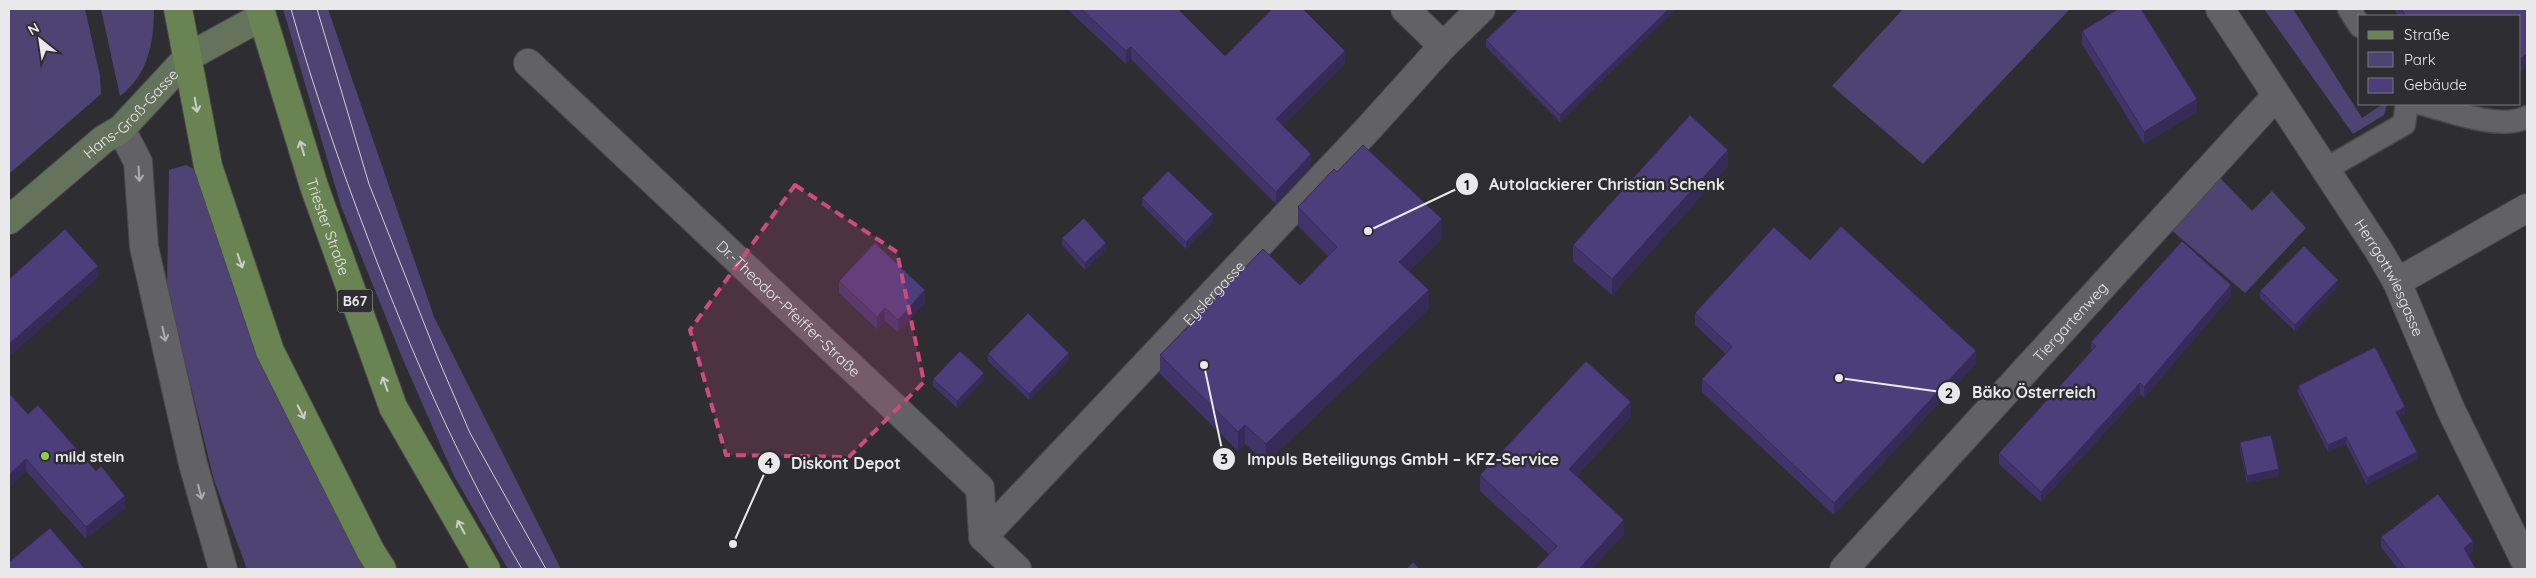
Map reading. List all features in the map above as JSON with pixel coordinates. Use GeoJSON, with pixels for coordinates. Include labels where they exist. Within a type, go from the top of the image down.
{"type":"FeatureCollection","features":[{"type":"Feature","properties":{"kind":"main road"},"geometry":{"type":"LineString","coordinates":[[178,9],[208,166],[270,351],[371,552],[382,569]]}},
{"type":"Feature","properties":{"kind":"main road","name":"Triester Straße"},"geometry":{"type":"LineString","coordinates":[[260,13],[314,186],[393,406],[486,569]]}},
{"type":"Feature","properties":{"kind":"street"},"geometry":{"type":"LineString","coordinates":[[1405,9],[1442,46]]}},
{"type":"Feature","properties":{"kind":"street","name":"Eyslergasse"},"geometry":{"type":"LineString","coordinates":[[983,537],[1369,128],[1442,46],[1481,9]]}},
{"type":"Feature","properties":{"kind":"street","name":"Herrgottwiesgasse"},"geometry":{"type":"LineString","coordinates":[[2220,9],[2379,251],[2397,282],[2451,410],[2527,565]]}},
{"type":"Feature","properties":{"kind":"street","name":"Hans-Groß-Gasse"},"geometry":{"type":"LineString","coordinates":[[9,220],[92,150],[121,129],[188,57],[260,13]]}},
{"type":"Feature","properties":{"kind":"street","name":"Dr.-Theodor-Pfeiffer-Straße"},"geometry":{"type":"LineString","coordinates":[[528,62],[980,488],[983,537]]}},
{"type":"Feature","properties":{"kind":"street","name":"Tiergartenweg"},"geometry":{"type":"LineString","coordinates":[[1844,569],[2276,96]]}},
{"type":"Feature","properties":{"kind":"street"},"geometry":{"type":"LineString","coordinates":[[121,129],[138,162],[144,247],[193,464],[223,569]]}},
{"type":"Feature","properties":{"kind":"street"},"geometry":{"type":"LineString","coordinates":[[2397,282],[2527,208]]}},
{"type":"Feature","properties":{"kind":"street"},"geometry":{"type":"LineString","coordinates":[[983,537],[1017,569]]}},
{"type":"Feature","properties":{"kind":"lane"},"geometry":{"type":"LineString","coordinates":[[2349,9],[2358,23]]}},
{"type":"Feature","properties":{"kind":"lane"},"geometry":{"type":"LineString","coordinates":[[2324,170],[2404,124],[2407,105]]}},
{"type":"Feature","properties":{"kind":"lane"},"geometry":{"type":"LineString","coordinates":[[2427,105],[2493,122],[2509,124],[2527,117]]}},
{"type":"Feature","properties":{"kind":"highlighted area"},"geometry":{"type":"Polygon","coordinates":[[[795,185],[897,252],[924,382],[849,457],[726,455],[690,330],[795,185]]]}},
{"type":"Feature","properties":{"kind":"green space"},"geometry":{"type":"Polygon","coordinates":[[[9,9],[85,9],[100,76],[101,94],[9,174],[9,9]]]}},
{"type":"Feature","properties":{"kind":"green space"},"geometry":{"type":"Polygon","coordinates":[[[101,9],[154,9],[153,34],[148,57],[130,88],[120,96],[101,9]]]}},
{"type":"Feature","properties":{"kind":"green space"},"geometry":{"type":"Polygon","coordinates":[[[283,9],[328,9],[434,317],[561,569],[508,569],[454,476],[401,355],[341,206],[283,9]]]}},
{"type":"Feature","properties":{"kind":"green space"},"geometry":{"type":"Polygon","coordinates":[[[1903,9],[2070,9],[1923,164],[1832,86],[1903,9]]]}},
{"type":"Feature","properties":{"kind":"green space"},"geometry":{"type":"Polygon","coordinates":[[[2264,9],[2293,9],[2362,118],[2382,105],[2387,105],[2384,115],[2353,134],[2264,9]]]}},
{"type":"Feature","properties":{"kind":"green space"},"geometry":{"type":"Polygon","coordinates":[[[186,165],[200,172],[367,569],[247,569],[214,480],[167,289],[169,170],[186,165]]]}},
{"type":"Feature","properties":{"kind":"green space"},"geometry":{"type":"Polygon","coordinates":[[[2220,178],[2252,211],[2272,191],[2306,228],[2245,293],[2170,229],[2220,178]]]}},
{"type":"Feature","properties":{"kind":"building"},"geometry":{"type":"Polygon","coordinates":[[[1081,9],[1178,9],[1225,56],[1272,9],[1303,9],[1345,51],[1276,119],[1311,154],[1276,192],[1131,47],[1126,51],[1081,9]]]}},
{"type":"Feature","properties":{"kind":"building"},"geometry":{"type":"Polygon","coordinates":[[[1518,9],[1669,9],[1560,115],[1486,40],[1518,9]]]}},
{"type":"Feature","properties":{"kind":"building"},"geometry":{"type":"Polygon","coordinates":[[[2118,9],[2141,9],[2197,99],[2144,132],[2082,31],[2118,9]]]}},
{"type":"Feature","properties":{"kind":"building"},"geometry":{"type":"Polygon","coordinates":[[[2401,9],[2527,9],[2527,54],[2521,58],[2521,15],[2405,15],[2401,9]]]}},
{"type":"Feature","properties":{"kind":"building"},"geometry":{"type":"Polygon","coordinates":[[[1690,115],[1728,150],[1612,279],[1573,245],[1690,115]]]}},
{"type":"Feature","properties":{"kind":"building"},"geometry":{"type":"Polygon","coordinates":[[[1363,145],[1442,219],[1399,262],[1429,290],[1266,444],[1245,425],[1238,432],[1160,355],[1263,249],[1300,285],[1337,247],[1298,207],[1334,169],[1337,172],[1363,145]]]}},
{"type":"Feature","properties":{"kind":"building"},"geometry":{"type":"Polygon","coordinates":[[[1168,171],[1213,214],[1186,242],[1142,198],[1168,171]]]}},
{"type":"Feature","properties":{"kind":"building"},"geometry":{"type":"Polygon","coordinates":[[[1084,218],[1106,243],[1085,263],[1062,238],[1084,218]]]}},
{"type":"Feature","properties":{"kind":"building"},"geometry":{"type":"Polygon","coordinates":[[[1841,226],[1976,351],[1834,503],[1702,379],[1732,347],[1695,313],[1774,227],[1810,260],[1841,226]]]}},
{"type":"Feature","properties":{"kind":"building"},"geometry":{"type":"Polygon","coordinates":[[[65,229],[98,266],[9,344],[9,279],[65,229]]]}},
{"type":"Feature","properties":{"kind":"building"},"geometry":{"type":"Polygon","coordinates":[[[2182,241],[2231,285],[2144,387],[2140,383],[2041,492],[1999,453],[2096,346],[2091,342],[2182,241]]]}},
{"type":"Feature","properties":{"kind":"building"},"geometry":{"type":"Polygon","coordinates":[[[875,243],[925,290],[898,320],[885,308],[877,317],[839,281],[875,243]]]}},
{"type":"Feature","properties":{"kind":"building"},"geometry":{"type":"Polygon","coordinates":[[[2304,246],[2338,280],[2295,325],[2260,291],[2304,246]]]}},
{"type":"Feature","properties":{"kind":"building"},"geometry":{"type":"Polygon","coordinates":[[[1028,313],[1069,353],[1029,394],[988,354],[1028,313]]]}},
{"type":"Feature","properties":{"kind":"building"},"geometry":{"type":"Polygon","coordinates":[[[2375,347],[2405,407],[2396,412],[2417,452],[2367,478],[2346,437],[2328,445],[2298,386],[2375,347]]]}},
{"type":"Feature","properties":{"kind":"building"},"geometry":{"type":"Polygon","coordinates":[[[960,351],[984,373],[957,401],[933,379],[960,351]]]}},
{"type":"Feature","properties":{"kind":"building"},"geometry":{"type":"Polygon","coordinates":[[[1586,361],[1631,402],[1569,469],[1624,520],[1579,569],[1535,569],[1557,546],[1480,475],[1586,361]]]}},
{"type":"Feature","properties":{"kind":"building"},"geometry":{"type":"Polygon","coordinates":[[[9,393],[28,414],[38,405],[96,471],[101,466],[125,496],[86,527],[26,459],[9,475],[9,393]]]}},
{"type":"Feature","properties":{"kind":"building"},"geometry":{"type":"Polygon","coordinates":[[[2271,435],[2279,469],[2247,476],[2240,442],[2271,435]]]}},
{"type":"Feature","properties":{"kind":"building"},"geometry":{"type":"Polygon","coordinates":[[[2438,494],[2473,541],[2464,548],[2476,569],[2406,569],[2381,537],[2438,494]]]}},
{"type":"Feature","properties":{"kind":"building"},"geometry":{"type":"Polygon","coordinates":[[[50,528],[85,569],[9,569],[9,562],[50,528]]]}},
{"type":"Feature","properties":{"kind":"building"},"geometry":{"type":"Polygon","coordinates":[[[1413,562],[1420,569],[1406,569],[1413,562]]]}},
{"type":"Feature","properties":{"kind":"tram line"},"geometry":{"type":"LineString","coordinates":[[291,9],[337,155],[402,325],[438,408],[478,490],[522,569]]}},
{"type":"Feature","properties":{"kind":"tram line"},"geometry":{"type":"LineString","coordinates":[[317,9],[369,184],[437,356],[470,433],[546,569]]}},
{"type":"Feature","properties":{"kind":"place","name":"Autolackierer Christian Schenk"},"geometry":{"type":"Point","coordinates":[1368,231]}},
{"type":"Feature","properties":{"kind":"place","name":"Impuls Beteiligungs GmbH – KFZ-Service"},"geometry":{"type":"Point","coordinates":[1204,365]}},
{"type":"Feature","properties":{"kind":"place","name":"Bäko Österreich"},"geometry":{"type":"Point","coordinates":[1839,378]}},
{"type":"Feature","properties":{"kind":"place","name":"mild stein"},"geometry":{"type":"Point","coordinates":[45,456]}},
{"type":"Feature","properties":{"kind":"place","name":"Diskont Depot"},"geometry":{"type":"Point","coordinates":[733,544]}}]}
